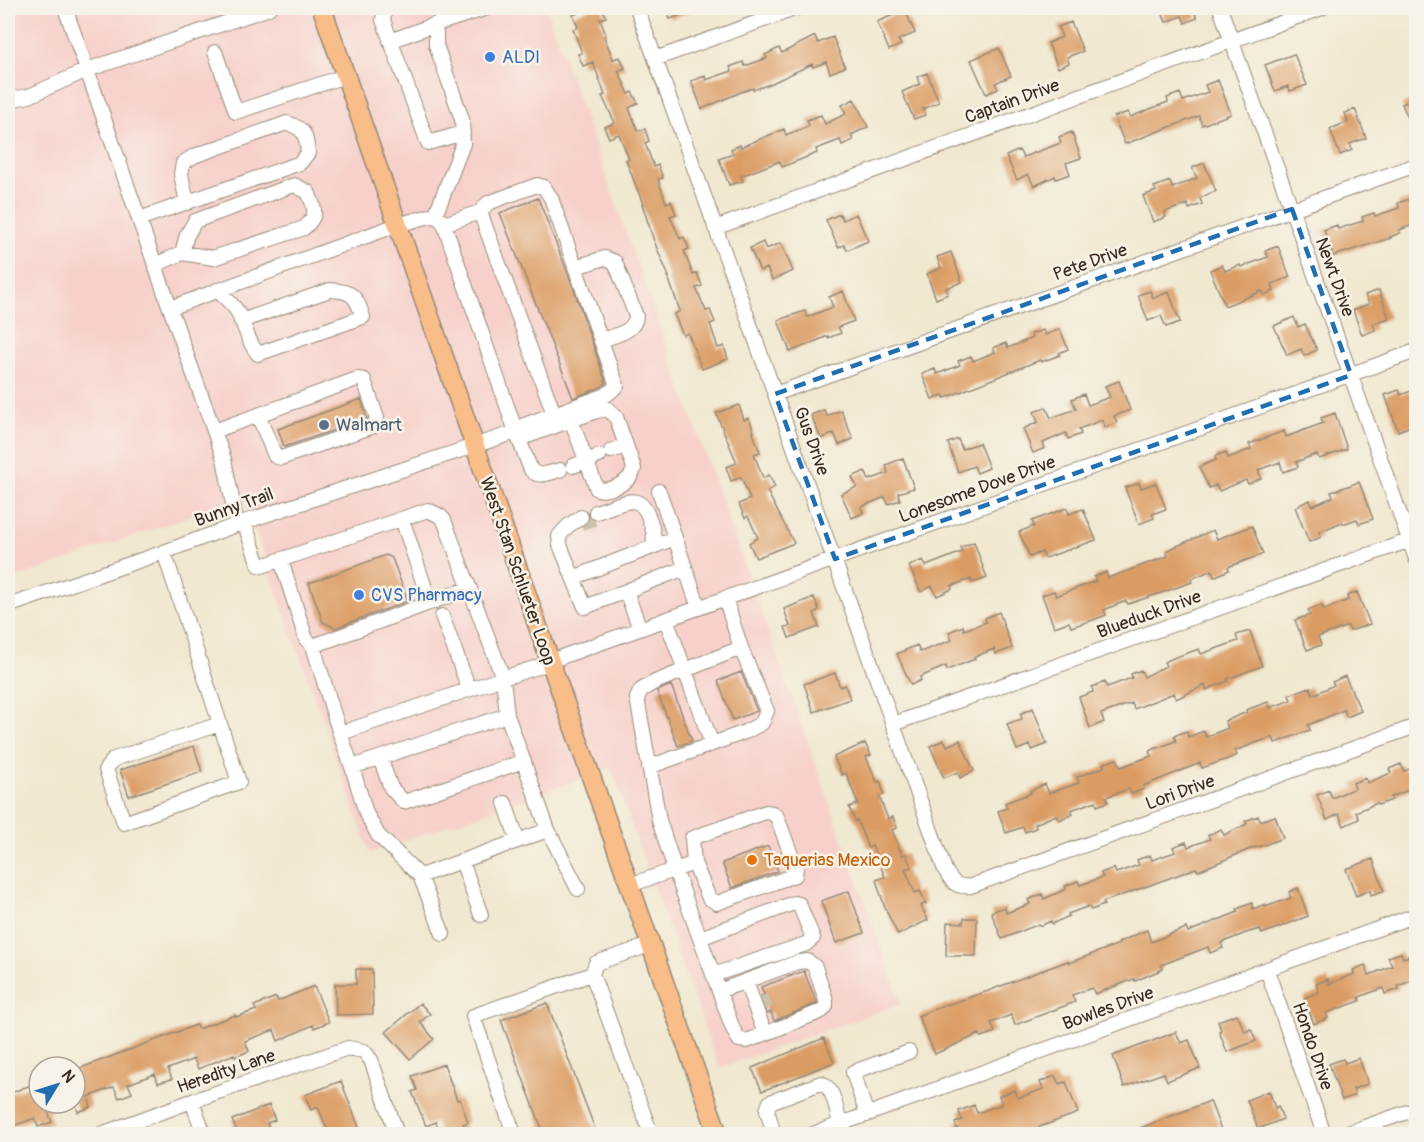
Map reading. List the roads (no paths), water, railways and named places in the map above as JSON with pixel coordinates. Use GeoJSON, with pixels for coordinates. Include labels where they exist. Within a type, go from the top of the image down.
{"type":"FeatureCollection","features":[{"type":"Feature","properties":{"kind":"main road","name":"West Stan Schlueter Loop"},"geometry":{"type":"LineString","coordinates":[[322,8],[474,446],[718,1134]]}},
{"type":"Feature","properties":{"kind":"street"},"geometry":{"type":"LineString","coordinates":[[65,8],[224,459],[240,523],[259,565],[262,566],[428,510],[444,520],[503,678],[507,715],[548,830],[578,889]]}},
{"type":"Feature","properties":{"kind":"street"},"geometry":{"type":"LineString","coordinates":[[8,100],[29,96],[87,70],[269,8]]}},
{"type":"Feature","properties":{"kind":"street"},"geometry":{"type":"LineString","coordinates":[[385,8],[383,20],[428,143],[462,133]]}},
{"type":"Feature","properties":{"kind":"street"},"geometry":{"type":"LineString","coordinates":[[390,41],[488,8]]}},
{"type":"Feature","properties":{"kind":"street","name":"Gus Drive"},"geometry":{"type":"LineString","coordinates":[[637,8],[945,870],[956,884]]}},
{"type":"Feature","properties":{"kind":"street"},"geometry":{"type":"LineString","coordinates":[[655,59],[797,8]]}},
{"type":"Feature","properties":{"kind":"street","name":"Newt Drive"},"geometry":{"type":"LineString","coordinates":[[1220,8],[1351,375],[1413,540],[1416,559]]}},
{"type":"Feature","properties":{"kind":"street","name":"Captain Drive"},"geometry":{"type":"LineString","coordinates":[[715,228],[1322,8]]}},
{"type":"Feature","properties":{"kind":"street"},"geometry":{"type":"LineString","coordinates":[[436,24],[436,45],[462,119],[463,144],[440,220],[516,432],[534,473],[539,475],[626,446]]}},
{"type":"Feature","properties":{"kind":"street"},"geometry":{"type":"LineString","coordinates":[[215,52],[236,112],[345,76]]}},
{"type":"Feature","properties":{"kind":"street"},"geometry":{"type":"LineString","coordinates":[[139,219],[187,203],[300,163],[308,153],[306,137],[299,127],[287,123],[194,156],[183,163],[181,174],[187,203]]}},
{"type":"Feature","properties":{"kind":"street","name":"Pete Drive"},"geometry":{"type":"LineString","coordinates":[[775,394],[1416,165]]}},
{"type":"Feature","properties":{"kind":"street"},"geometry":{"type":"LineString","coordinates":[[170,308],[397,225],[480,212],[488,202],[537,184],[544,187],[550,198],[617,386],[615,390],[606,395],[524,425],[516,432]]}},
{"type":"Feature","properties":{"kind":"street"},"geometry":{"type":"LineString","coordinates":[[155,265],[182,253],[213,258],[304,228],[313,220],[315,209],[308,192],[294,186],[195,221],[187,235],[182,253]]}},
{"type":"Feature","properties":{"kind":"street"},"geometry":{"type":"LineString","coordinates":[[480,212],[554,414]]}},
{"type":"Feature","properties":{"kind":"street"},"geometry":{"type":"LineString","coordinates":[[575,267],[605,258],[615,262],[619,268],[636,321],[630,329],[602,340]]}},
{"type":"Feature","properties":{"kind":"street"},"geometry":{"type":"LineString","coordinates":[[217,290],[236,310],[252,347],[258,354],[363,317],[356,298],[345,291],[330,290],[241,321]]}},
{"type":"Feature","properties":{"kind":"street","name":"Lonesome Dove Drive"},"geometry":{"type":"LineString","coordinates":[[339,731],[346,731],[550,662],[1416,351]]}},
{"type":"Feature","properties":{"kind":"street"},"geometry":{"type":"LineString","coordinates":[[214,431],[258,415],[357,379],[364,380],[378,418],[374,426],[281,458],[275,456],[258,415]]}},
{"type":"Feature","properties":{"kind":"street"},"geometry":{"type":"LineString","coordinates":[[516,432],[525,437],[572,420],[597,411],[608,409],[616,417],[634,472],[628,480],[606,489],[597,489],[572,420]]}},
{"type":"Feature","properties":{"kind":"street","name":"Bunny Trail"},"geometry":{"type":"LineString","coordinates":[[8,605],[164,552],[240,523],[516,432]]}},
{"type":"Feature","properties":{"kind":"street"},"geometry":{"type":"LineString","coordinates":[[659,491],[699,608]]}},
{"type":"Feature","properties":{"kind":"street"},"geometry":{"type":"LineString","coordinates":[[597,515],[631,501],[640,502],[644,506],[654,534],[654,543]]}},
{"type":"Feature","properties":{"kind":"street"},"geometry":{"type":"LineString","coordinates":[[402,519],[430,603]]}},
{"type":"Feature","properties":{"kind":"street"},"geometry":{"type":"LineString","coordinates":[[578,521],[558,536],[585,607],[685,568]]}},
{"type":"Feature","properties":{"kind":"street"},"geometry":{"type":"LineString","coordinates":[[573,578],[654,543],[675,538]]}},
{"type":"Feature","properties":{"kind":"street","name":"Blueduck Drive"},"geometry":{"type":"LineString","coordinates":[[893,724],[1413,540]]}},
{"type":"Feature","properties":{"kind":"street"},"geometry":{"type":"LineString","coordinates":[[164,552],[239,782],[124,823],[106,769],[114,759],[220,724]]}},
{"type":"Feature","properties":{"kind":"street"},"geometry":{"type":"LineString","coordinates":[[280,560],[306,639],[313,646],[366,813],[378,835],[420,876],[443,934]]}},
{"type":"Feature","properties":{"kind":"street"},"geometry":{"type":"LineString","coordinates":[[313,646],[470,588]]}},
{"type":"Feature","properties":{"kind":"street"},"geometry":{"type":"LineString","coordinates":[[626,591],[640,629]]}},
{"type":"Feature","properties":{"kind":"street"},"geometry":{"type":"LineString","coordinates":[[649,767],[745,732],[762,723],[767,711],[741,648],[725,598]]}},
{"type":"Feature","properties":{"kind":"street"},"geometry":{"type":"LineString","coordinates":[[442,616],[469,689]]}},
{"type":"Feature","properties":{"kind":"street"},"geometry":{"type":"LineString","coordinates":[[666,619],[712,744]]}},
{"type":"Feature","properties":{"kind":"street"},"geometry":{"type":"LineString","coordinates":[[719,991],[747,985],[798,962],[807,962],[815,967],[826,1006],[822,1011],[764,1031],[747,1041],[739,1040],[733,1029],[713,975],[659,820],[637,698],[641,690],[741,648]]}},
{"type":"Feature","properties":{"kind":"street"},"geometry":{"type":"LineString","coordinates":[[352,767],[507,715]]}},
{"type":"Feature","properties":{"kind":"street","name":"Lori Drive"},"geometry":{"type":"LineString","coordinates":[[956,884],[962,887],[971,886],[1416,726]]}},
{"type":"Feature","properties":{"kind":"street"},"geometry":{"type":"LineString","coordinates":[[380,758],[391,788],[404,802],[525,761]]}},
{"type":"Feature","properties":{"kind":"street"},"geometry":{"type":"LineString","coordinates":[[505,803],[518,841]]}},
{"type":"Feature","properties":{"kind":"street"},"geometry":{"type":"LineString","coordinates":[[766,812],[777,817],[796,868],[795,875],[792,877],[717,903],[709,898],[694,863],[692,838],[766,812]]}},
{"type":"Feature","properties":{"kind":"street"},"geometry":{"type":"LineString","coordinates":[[420,876],[548,830]]}},
{"type":"Feature","properties":{"kind":"street"},"geometry":{"type":"LineString","coordinates":[[462,861],[481,915]]}},
{"type":"Feature","properties":{"kind":"street"},"geometry":{"type":"LineString","coordinates":[[629,885],[694,863]]}},
{"type":"Feature","properties":{"kind":"street"},"geometry":{"type":"LineString","coordinates":[[700,938],[794,903],[799,904],[813,938],[806,944],[713,975]]}},
{"type":"Feature","properties":{"kind":"street","name":"Bowles Drive"},"geometry":{"type":"LineString","coordinates":[[813,1134],[1416,915]]}},
{"type":"Feature","properties":{"kind":"street"},"geometry":{"type":"LineString","coordinates":[[650,945],[596,963],[592,974],[651,1134]]}},
{"type":"Feature","properties":{"kind":"street","name":"Hondo Drive"},"geometry":{"type":"LineString","coordinates":[[1267,970],[1324,1134]]}},
{"type":"Feature","properties":{"kind":"street"},"geometry":{"type":"LineString","coordinates":[[514,1134],[473,1016],[592,974]]}},
{"type":"Feature","properties":{"kind":"street"},"geometry":{"type":"LineString","coordinates":[[747,985],[761,996]]}},
{"type":"Feature","properties":{"kind":"street"},"geometry":{"type":"LineString","coordinates":[[747,985],[764,1031]]}},
{"type":"Feature","properties":{"kind":"street"},"geometry":{"type":"LineString","coordinates":[[764,1031],[768,1013]]}},
{"type":"Feature","properties":{"kind":"street","name":"Heredity Lane"},"geometry":{"type":"LineString","coordinates":[[101,1134],[348,1048],[364,1051],[371,1060],[397,1134]]}},
{"type":"Feature","properties":{"kind":"street"},"geometry":{"type":"LineString","coordinates":[[867,1114],[853,1072],[909,1052]]}},
{"type":"Feature","properties":{"kind":"street"},"geometry":{"type":"LineString","coordinates":[[774,1134],[767,1110],[770,1102],[821,1083],[827,1085],[831,1091],[832,1129]]}},
{"type":"Feature","properties":{"kind":"street"},"geometry":{"type":"LineString","coordinates":[[192,1101],[204,1134]]}},
{"type":"Feature","properties":{"kind":"street"},"geometry":{"type":"LineString","coordinates":[[1344,1134],[1416,1109]]}},
{"type":"Feature","properties":{"kind":"tunnel"},"geometry":{"type":"LineString","coordinates":[[581,523],[598,518]]}},
{"type":"Feature","properties":{"kind":"tunnel"},"geometry":{"type":"LineString","coordinates":[[761,996],[767,1013]]}},
{"type":"Feature","properties":{"kind":"place","name":"ALDI"},"geometry":{"type":"Point","coordinates":[490,57]}},
{"type":"Feature","properties":{"kind":"place","name":"Walmart"},"geometry":{"type":"Point","coordinates":[324,425]}},
{"type":"Feature","properties":{"kind":"place","name":"CVS Pharmacy"},"geometry":{"type":"Point","coordinates":[359,595]}},
{"type":"Feature","properties":{"kind":"place","name":"Taquerias Mexico"},"geometry":{"type":"Point","coordinates":[752,860]}}]}
